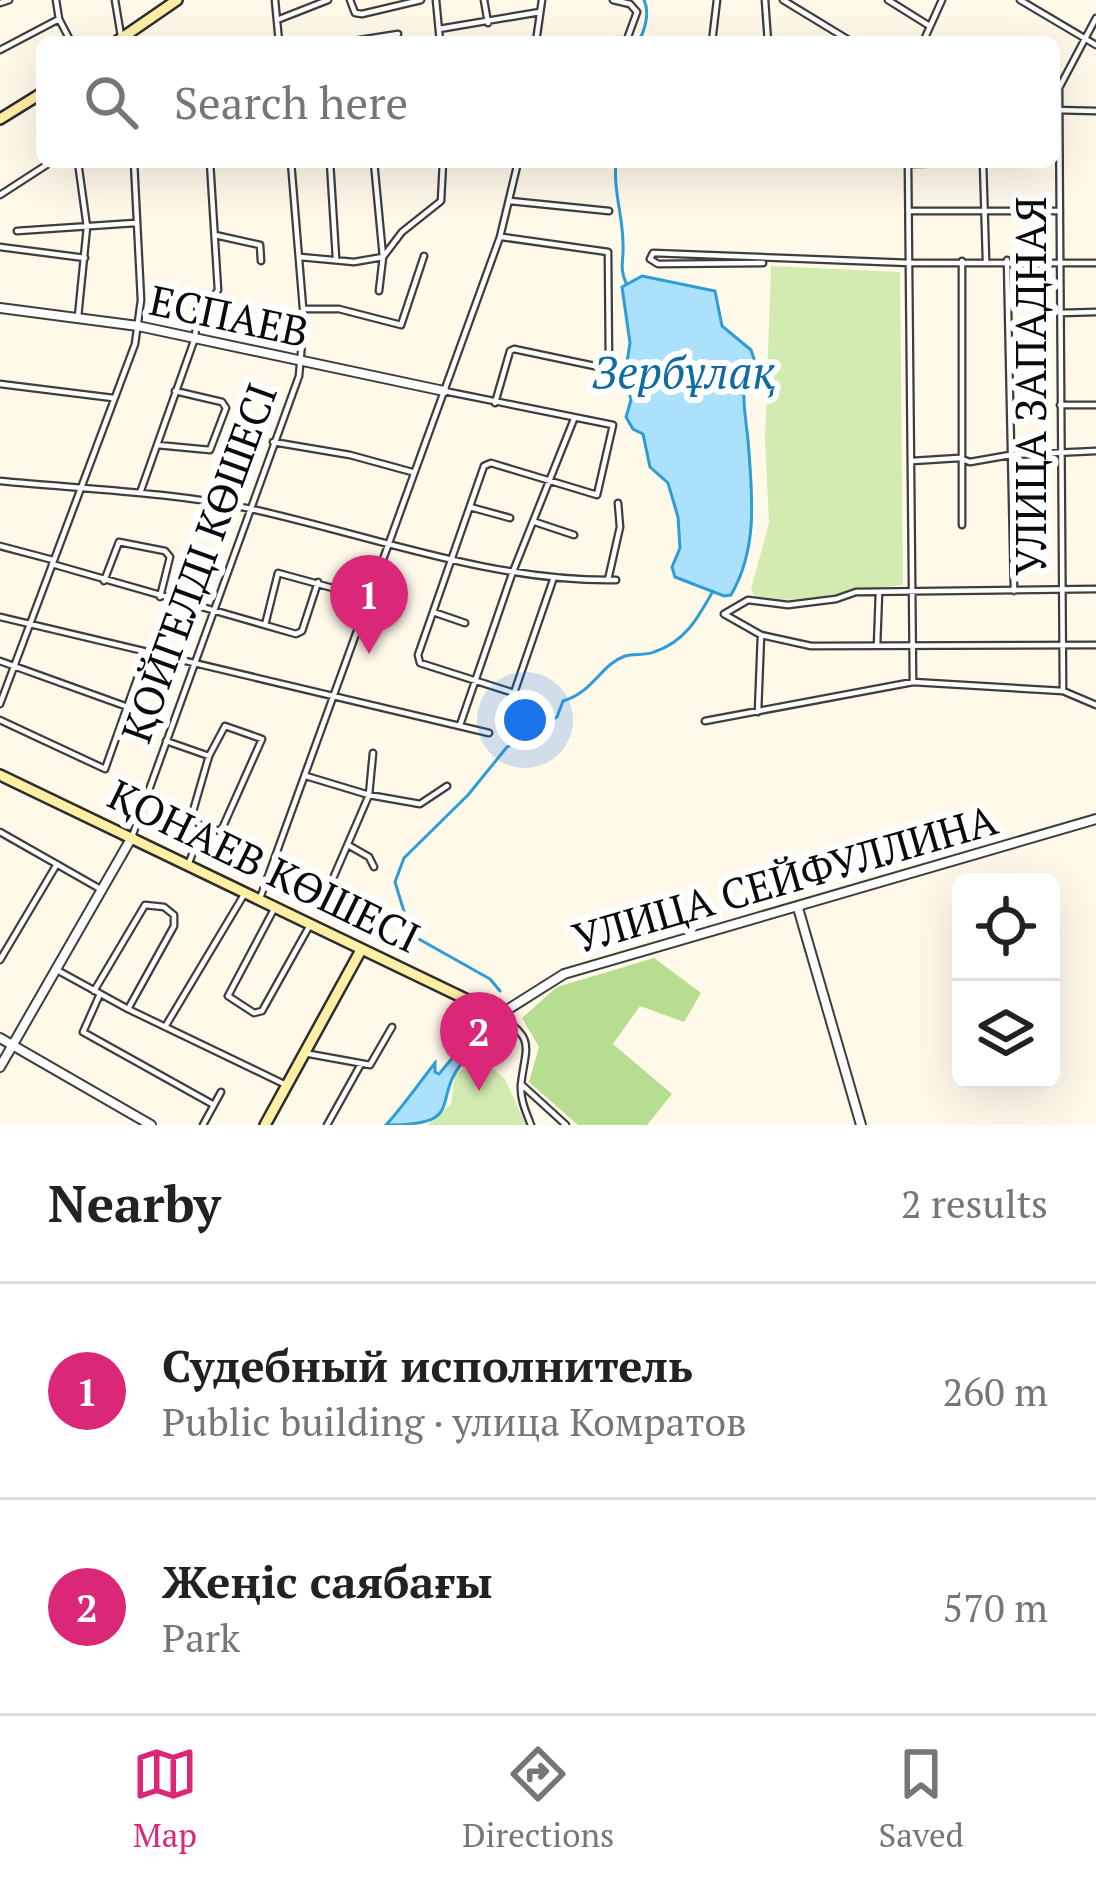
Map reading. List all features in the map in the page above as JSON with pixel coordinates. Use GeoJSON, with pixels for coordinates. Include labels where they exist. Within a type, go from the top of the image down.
{"type":"FeatureCollection","features":[{"type":"Feature","properties":{"kind":"main road"},"geometry":{"type":"LineString","coordinates":[[127,36],[177,0]]}},
{"type":"Feature","properties":{"kind":"main road"},"geometry":{"type":"LineString","coordinates":[[0,119],[36,97]]}},
{"type":"Feature","properties":{"kind":"main road","name":"ҚОНАЕВ КӨШЕСІ"},"geometry":{"type":"LineString","coordinates":[[0,775],[499,1015]]}},
{"type":"Feature","properties":{"kind":"main road"},"geometry":{"type":"LineString","coordinates":[[265,1125],[361,950]]}},
{"type":"Feature","properties":{"kind":"street"},"geometry":{"type":"LineString","coordinates":[[0,3],[9,0]]}},
{"type":"Feature","properties":{"kind":"street"},"geometry":{"type":"LineString","coordinates":[[56,0],[68,36]]}},
{"type":"Feature","properties":{"kind":"street"},"geometry":{"type":"LineString","coordinates":[[115,0],[119,36]]}},
{"type":"Feature","properties":{"kind":"street"},"geometry":{"type":"LineString","coordinates":[[275,0],[278,36]]}},
{"type":"Feature","properties":{"kind":"street"},"geometry":{"type":"LineString","coordinates":[[277,20],[328,0]]}},
{"type":"Feature","properties":{"kind":"street"},"geometry":{"type":"LineString","coordinates":[[350,0],[355,13],[362,14],[421,0]]}},
{"type":"Feature","properties":{"kind":"street"},"geometry":{"type":"LineString","coordinates":[[436,0],[440,36]]}},
{"type":"Feature","properties":{"kind":"street"},"geometry":{"type":"LineString","coordinates":[[484,0],[488,23]]}},
{"type":"Feature","properties":{"kind":"street"},"geometry":{"type":"LineString","coordinates":[[537,36],[542,0]]}},
{"type":"Feature","properties":{"kind":"street"},"geometry":{"type":"LineString","coordinates":[[613,0],[630,4],[637,12],[628,36]]}},
{"type":"Feature","properties":{"kind":"street"},"geometry":{"type":"LineString","coordinates":[[713,36],[717,0]]}},
{"type":"Feature","properties":{"kind":"street"},"geometry":{"type":"LineString","coordinates":[[765,0],[768,36]]}},
{"type":"Feature","properties":{"kind":"street"},"geometry":{"type":"LineString","coordinates":[[783,0],[842,36]]}},
{"type":"Feature","properties":{"kind":"street"},"geometry":{"type":"LineString","coordinates":[[888,0],[928,25]]}},
{"type":"Feature","properties":{"kind":"street"},"geometry":{"type":"LineString","coordinates":[[925,36],[943,0]]}},
{"type":"Feature","properties":{"kind":"street"},"geometry":{"type":"LineString","coordinates":[[1020,0],[1096,45]]}},
{"type":"Feature","properties":{"kind":"street"},"geometry":{"type":"LineString","coordinates":[[439,29],[540,12]]}},
{"type":"Feature","properties":{"kind":"street","name":"УЛИЦА ЗАПАДНАЯ"},"geometry":{"type":"LineString","coordinates":[[1060,75],[1096,18]]}},
{"type":"Feature","properties":{"kind":"street"},"geometry":{"type":"LineString","coordinates":[[0,50],[59,20]]}},
{"type":"Feature","properties":{"kind":"street"},"geometry":{"type":"LineString","coordinates":[[385,36],[398,34]]}},
{"type":"Feature","properties":{"kind":"street"},"geometry":{"type":"LineString","coordinates":[[1060,111],[1096,111]]}},
{"type":"Feature","properties":{"kind":"street"},"geometry":{"type":"LineString","coordinates":[[0,195],[42,168]]}},
{"type":"Feature","properties":{"kind":"street"},"geometry":{"type":"LineString","coordinates":[[78,318],[87,227],[79,168]]}},
{"type":"Feature","properties":{"kind":"street"},"geometry":{"type":"LineString","coordinates":[[0,704],[138,326],[141,300],[134,168]]}},
{"type":"Feature","properties":{"kind":"street"},"geometry":{"type":"LineString","coordinates":[[139,495],[195,338],[198,303],[218,290],[210,168]]}},
{"type":"Feature","properties":{"kind":"street","name":"ҚОЙГЕЛДІ КӨШЕСІ"},"geometry":{"type":"LineString","coordinates":[[132,837],[302,362],[304,309],[292,168]]}},
{"type":"Feature","properties":{"kind":"street"},"geometry":{"type":"LineString","coordinates":[[330,168],[335,258]]}},
{"type":"Feature","properties":{"kind":"street"},"geometry":{"type":"LineString","coordinates":[[375,168],[382,256],[379,291]]}},
{"type":"Feature","properties":{"kind":"street"},"geometry":{"type":"LineString","coordinates":[[299,256],[353,262],[382,256],[402,232],[441,201],[442,168]]}},
{"type":"Feature","properties":{"kind":"street"},"geometry":{"type":"LineString","coordinates":[[259,901],[500,237],[517,168]]}},
{"type":"Feature","properties":{"kind":"street"},"geometry":{"type":"LineString","coordinates":[[908,168],[913,682]]}},
{"type":"Feature","properties":{"kind":"street"},"geometry":{"type":"LineString","coordinates":[[983,168],[986,260]]}},
{"type":"Feature","properties":{"kind":"street","name":"УЛИЦА ЗАПАДНАЯ"},"geometry":{"type":"LineString","coordinates":[[1056,168],[1062,262],[1063,692]]}},
{"type":"Feature","properties":{"kind":"street"},"geometry":{"type":"LineString","coordinates":[[510,201],[609,211]]}},
{"type":"Feature","properties":{"kind":"street"},"geometry":{"type":"LineString","coordinates":[[909,212],[1060,211]]}},
{"type":"Feature","properties":{"kind":"street"},"geometry":{"type":"LineString","coordinates":[[17,231],[135,223]]}},
{"type":"Feature","properties":{"kind":"street"},"geometry":{"type":"LineString","coordinates":[[215,235],[260,245],[261,261]]}},
{"type":"Feature","properties":{"kind":"street"},"geometry":{"type":"LineString","coordinates":[[494,403],[514,349],[604,368],[609,365],[608,252],[500,237]]}},
{"type":"Feature","properties":{"kind":"street"},"geometry":{"type":"LineString","coordinates":[[0,248],[86,258]]}},
{"type":"Feature","properties":{"kind":"street"},"geometry":{"type":"LineString","coordinates":[[763,263],[658,264],[650,259],[653,253],[910,263],[1096,263]]}},
{"type":"Feature","properties":{"kind":"street"},"geometry":{"type":"LineString","coordinates":[[304,309],[339,309],[401,325],[424,256]]}},
{"type":"Feature","properties":{"kind":"street"},"geometry":{"type":"LineString","coordinates":[[962,260],[962,525]]}},
{"type":"Feature","properties":{"kind":"street"},"geometry":{"type":"LineString","coordinates":[[1007,260],[1014,591]]}},
{"type":"Feature","properties":{"kind":"street","name":"ЕСПАЕВ"},"geometry":{"type":"LineString","coordinates":[[0,308],[138,326],[444,392]]}},
{"type":"Feature","properties":{"kind":"street"},"geometry":{"type":"LineString","coordinates":[[1060,313],[1096,312]]}},
{"type":"Feature","properties":{"kind":"street"},"geometry":{"type":"LineString","coordinates":[[0,384],[113,398]]}},
{"type":"Feature","properties":{"kind":"street"},"geometry":{"type":"LineString","coordinates":[[157,445],[210,450],[226,408],[221,402],[175,392]]}},
{"type":"Feature","properties":{"kind":"street"},"geometry":{"type":"LineString","coordinates":[[444,392],[613,425],[597,495],[491,463],[484,466],[418,655],[423,666],[511,694],[517,691],[554,580]]}},
{"type":"Feature","properties":{"kind":"street"},"geometry":{"type":"LineString","coordinates":[[1060,405],[1096,405]]}},
{"type":"Feature","properties":{"kind":"street"},"geometry":{"type":"LineString","coordinates":[[460,725],[512,574],[574,418]]}},
{"type":"Feature","properties":{"kind":"street"},"geometry":{"type":"LineString","coordinates":[[273,442],[412,472]]}},
{"type":"Feature","properties":{"kind":"street"},"geometry":{"type":"LineString","coordinates":[[912,461],[1096,451]]}},
{"type":"Feature","properties":{"kind":"street"},"geometry":{"type":"LineString","coordinates":[[0,481],[250,509],[512,574],[554,580],[612,580],[620,527],[618,503]]}},
{"type":"Feature","properties":{"kind":"street"},"geometry":{"type":"LineString","coordinates":[[469,506],[511,518]]}},
{"type":"Feature","properties":{"kind":"street"},"geometry":{"type":"LineString","coordinates":[[535,522],[574,535]]}},
{"type":"Feature","properties":{"kind":"street"},"geometry":{"type":"LineString","coordinates":[[104,581],[118,542],[165,551],[170,557],[160,597]]}},
{"type":"Feature","properties":{"kind":"street"},"geometry":{"type":"LineString","coordinates":[[0,546],[104,581],[299,634],[318,583]]}},
{"type":"Feature","properties":{"kind":"street"},"geometry":{"type":"LineString","coordinates":[[265,625],[278,573],[369,598]]}},
{"type":"Feature","properties":{"kind":"street"},"geometry":{"type":"LineString","coordinates":[[1096,589],[879,591],[788,605],[748,599],[724,614],[761,635],[811,646],[1096,645]]}},
{"type":"Feature","properties":{"kind":"street"},"geometry":{"type":"LineString","coordinates":[[877,646],[879,591]]}},
{"type":"Feature","properties":{"kind":"street"},"geometry":{"type":"LineString","coordinates":[[433,612],[465,623]]}},
{"type":"Feature","properties":{"kind":"street"},"geometry":{"type":"LineString","coordinates":[[0,617],[489,733]]}},
{"type":"Feature","properties":{"kind":"street"},"geometry":{"type":"LineString","coordinates":[[758,712],[761,635]]}},
{"type":"Feature","properties":{"kind":"street"},"geometry":{"type":"LineString","coordinates":[[0,720],[105,769],[146,654]]}},
{"type":"Feature","properties":{"kind":"street"},"geometry":{"type":"LineString","coordinates":[[0,661],[125,706]]}},
{"type":"Feature","properties":{"kind":"street"},"geometry":{"type":"LineString","coordinates":[[705,721],[913,682],[1063,692],[1096,705]]}},
{"type":"Feature","properties":{"kind":"street"},"geometry":{"type":"LineString","coordinates":[[223,726],[262,737],[221,832],[191,818],[209,757],[223,726]]}},
{"type":"Feature","properties":{"kind":"street"},"geometry":{"type":"LineString","coordinates":[[166,741],[209,757]]}},
{"type":"Feature","properties":{"kind":"street"},"geometry":{"type":"LineString","coordinates":[[334,876],[368,795],[373,753]]}},
{"type":"Feature","properties":{"kind":"street"},"geometry":{"type":"LineString","coordinates":[[304,775],[368,795],[420,803],[447,786]]}},
{"type":"Feature","properties":{"kind":"street","name":"УЛИЦА СЕЙФУЛЛИНА"},"geometry":{"type":"LineString","coordinates":[[499,1015],[564,974],[1096,819]]}},
{"type":"Feature","properties":{"kind":"street"},"geometry":{"type":"LineString","coordinates":[[188,865],[203,827]]}},
{"type":"Feature","properties":{"kind":"street"},"geometry":{"type":"LineString","coordinates":[[0,845],[3,834],[102,890]]}},
{"type":"Feature","properties":{"kind":"street"},"geometry":{"type":"LineString","coordinates":[[0,1067],[132,837]]}},
{"type":"Feature","properties":{"kind":"street"},"geometry":{"type":"LineString","coordinates":[[348,845],[369,857],[374,867]]}},
{"type":"Feature","properties":{"kind":"street"},"geometry":{"type":"LineString","coordinates":[[0,960],[57,864]]}},
{"type":"Feature","properties":{"kind":"street"},"geometry":{"type":"LineString","coordinates":[[165,1027],[245,893]]}},
{"type":"Feature","properties":{"kind":"street"},"geometry":{"type":"LineString","coordinates":[[128,1009],[174,926],[174,915],[164,907],[146,905],[97,992],[83,1032],[214,1105]]}},
{"type":"Feature","properties":{"kind":"street"},"geometry":{"type":"LineString","coordinates":[[275,908],[228,996],[254,1013],[262,1011],[310,926]]}},
{"type":"Feature","properties":{"kind":"street"},"geometry":{"type":"LineString","coordinates":[[798,908],[861,1125]]}},
{"type":"Feature","properties":{"kind":"street"},"geometry":{"type":"LineString","coordinates":[[57,970],[286,1085]]}},
{"type":"Feature","properties":{"kind":"street"},"geometry":{"type":"LineString","coordinates":[[499,1015],[520,1030],[527,1042],[521,1084],[531,1125]]}},
{"type":"Feature","properties":{"kind":"street"},"geometry":{"type":"LineString","coordinates":[[304,1053],[362,1064],[375,1061],[392,1027]]}},
{"type":"Feature","properties":{"kind":"street"},"geometry":{"type":"LineString","coordinates":[[0,1038],[152,1125]]}},
{"type":"Feature","properties":{"kind":"street"},"geometry":{"type":"LineString","coordinates":[[327,1125],[362,1064]]}},
{"type":"Feature","properties":{"kind":"street"},"geometry":{"type":"LineString","coordinates":[[521,1084],[566,1125]]}},
{"type":"Feature","properties":{"kind":"street"},"geometry":{"type":"LineString","coordinates":[[202,1125],[220,1092]]}},
{"type":"Feature","properties":{"kind":"green space"},"geometry":{"type":"Polygon","coordinates":[[[771,266],[900,272],[903,585],[775,600],[756,599],[751,589],[769,523],[765,439],[771,266]]]}},
{"type":"Feature","properties":{"kind":"green space"},"geometry":{"type":"Polygon","coordinates":[[[654,958],[701,993],[684,1022],[640,1006],[613,1044],[672,1094],[647,1125],[578,1125],[529,1082],[539,1047],[522,1018],[557,987],[654,958]]]}},
{"type":"Feature","properties":{"kind":"green space"},"geometry":{"type":"Polygon","coordinates":[[[481,1060],[505,1079],[526,1125],[427,1125],[451,1104],[455,1074],[481,1060]]]}},
{"type":"Feature","properties":{"kind":"water","name":"Зербұлақ"},"geometry":{"type":"Polygon","coordinates":[[[642,276],[715,291],[722,326],[751,350],[754,359],[744,398],[752,519],[746,558],[731,595],[675,577],[678,517],[668,483],[650,467],[643,434],[626,417],[631,400],[625,375],[630,343],[622,287],[642,276]]]}},
{"type":"Feature","properties":{"kind":"water"},"geometry":{"type":"Polygon","coordinates":[[[459,1050],[466,1058],[438,1115],[412,1124],[386,1125],[435,1063],[439,1074],[459,1050]]]}},
{"type":"Feature","properties":{"kind":"waterway"},"geometry":{"type":"LineString","coordinates":[[641,36],[647,10],[644,0]]}},
{"type":"Feature","properties":{"kind":"waterway"},"geometry":{"type":"LineString","coordinates":[[616,168],[626,283]]}},
{"type":"Feature","properties":{"kind":"waterway"},"geometry":{"type":"LineString","coordinates":[[500,991],[490,979],[410,931],[395,882],[404,858],[468,795],[507,747],[557,717],[563,701],[583,691],[616,660],[651,653],[674,642],[696,620],[713,591]]}},
{"type":"Feature","properties":{"kind":"waterway"},"geometry":{"type":"LineString","coordinates":[[464,1060],[473,1061],[489,1033]]}},
{"type":"Feature","properties":{"kind":"place","name":"Судебный исполнитель"},"geometry":{"type":"Point","coordinates":[369,654]}},
{"type":"Feature","properties":{"kind":"place","name":"Жеңіс саябағы"},"geometry":{"type":"Point","coordinates":[479,1091]}}]}
